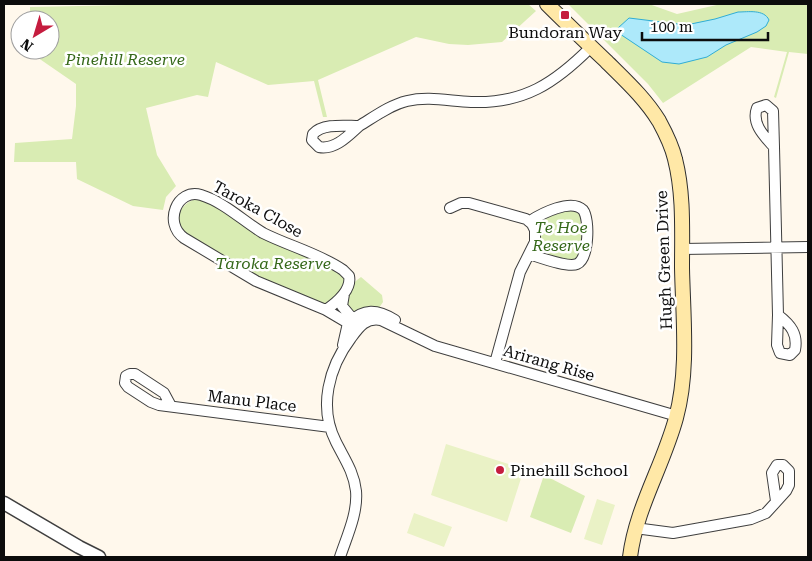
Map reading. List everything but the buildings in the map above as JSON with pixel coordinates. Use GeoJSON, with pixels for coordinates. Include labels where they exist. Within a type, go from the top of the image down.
{"type":"FeatureCollection","features":[{"type":"Feature","properties":{"kind":"main road","name":"Hugh Green Drive"},"geometry":{"type":"LineString","coordinates":[[546,4],[641,96],[660,122],[675,158],[679,186],[682,249],[683,368],[677,416],[669,442],[635,528],[630,557]]}},
{"type":"Feature","properties":{"kind":"street"},"geometry":{"type":"LineString","coordinates":[[359,126],[384,110],[405,101],[423,98],[482,101],[511,99],[537,90],[560,76],[591,46]]}},
{"type":"Feature","properties":{"kind":"street"},"geometry":{"type":"LineString","coordinates":[[774,147],[778,315]]}},
{"type":"Feature","properties":{"kind":"street","name":"Taroka Close"},"geometry":{"type":"LineString","coordinates":[[197,194],[203,196],[225,207],[268,235],[339,267],[347,273],[350,279],[344,293],[342,306],[356,324],[256,281],[184,238],[174,226],[173,214],[177,205],[188,196],[197,194]]}},
{"type":"Feature","properties":{"kind":"street"},"geometry":{"type":"LineString","coordinates":[[450,208],[461,203],[469,203],[522,217],[530,221],[535,230],[535,242],[520,272],[494,363]]}},
{"type":"Feature","properties":{"kind":"street"},"geometry":{"type":"LineString","coordinates":[[529,254],[572,265],[578,264],[583,259],[587,249],[587,220],[584,212],[576,206],[566,206],[539,215],[530,221]]}},
{"type":"Feature","properties":{"kind":"street"},"geometry":{"type":"LineString","coordinates":[[682,249],[808,247]]}},
{"type":"Feature","properties":{"kind":"street"},"geometry":{"type":"LineString","coordinates":[[326,310],[344,293]]}},
{"type":"Feature","properties":{"kind":"street","name":"Arirang Rise"},"geometry":{"type":"LineString","coordinates":[[356,324],[366,312],[382,313],[404,326],[414,336],[435,346],[677,416]]}},
{"type":"Feature","properties":{"kind":"street"},"geometry":{"type":"LineString","coordinates":[[340,557],[354,515],[356,491],[350,469],[330,427],[327,408],[329,385],[334,367],[356,324]]}},
{"type":"Feature","properties":{"kind":"street","name":"Manu Place"},"geometry":{"type":"LineString","coordinates":[[171,406],[330,427]]}},
{"type":"Feature","properties":{"kind":"street"},"geometry":{"type":"LineString","coordinates":[[635,528],[673,533],[751,519],[766,513],[776,501]]}},
{"type":"Feature","properties":{"kind":"street"},"geometry":{"type":"LineString","coordinates":[[4,503],[99,557]]}},
{"type":"Feature","properties":{"kind":"green space","name":"Pinehill Reserve"},"geometry":{"type":"Polygon","coordinates":[[[176,4],[528,4],[536,11],[502,42],[468,45],[449,44],[416,37],[318,80],[327,117],[323,117],[314,81],[268,85],[216,62],[208,97],[197,95],[146,108],[157,155],[176,186],[166,197],[163,210],[133,206],[77,179],[76,162],[14,162],[15,143],[72,139],[76,106],[76,84],[41,60],[60,60],[60,10],[30,10],[30,7],[176,4]]]}},
{"type":"Feature","properties":{"kind":"green space"},"geometry":{"type":"Polygon","coordinates":[[[649,4],[677,14],[721,4],[808,4],[808,54],[789,52],[776,98],[774,97],[787,52],[751,47],[663,103],[648,84],[569,5],[649,4]]]}},
{"type":"Feature","properties":{"kind":"green space","name":"Taroka Reserve"},"geometry":{"type":"Polygon","coordinates":[[[195,199],[205,201],[341,273],[345,284],[332,302],[325,305],[262,280],[183,231],[179,221],[180,212],[182,208],[195,199]]]}},
{"type":"Feature","properties":{"kind":"green space","name":"Te Hoe Reserve"},"geometry":{"type":"Polygon","coordinates":[[[569,210],[579,213],[582,218],[583,247],[581,254],[576,260],[567,260],[540,253],[537,248],[538,223],[542,219],[569,210]]]}},
{"type":"Feature","properties":{"kind":"green space"},"geometry":{"type":"Polygon","coordinates":[[[361,277],[382,295],[383,302],[379,308],[351,312],[347,309],[348,295],[351,287],[361,277]]]}},
{"type":"Feature","properties":{"kind":"green space"},"geometry":{"type":"Polygon","coordinates":[[[446,444],[524,469],[507,522],[431,495],[446,444]]]}},
{"type":"Feature","properties":{"kind":"green space"},"geometry":{"type":"Polygon","coordinates":[[[544,475],[585,496],[571,533],[530,517],[544,475]]]}},
{"type":"Feature","properties":{"kind":"green space"},"geometry":{"type":"Polygon","coordinates":[[[597,499],[615,505],[602,545],[584,539],[597,499]]]}},
{"type":"Feature","properties":{"kind":"green space"},"geometry":{"type":"Polygon","coordinates":[[[414,513],[452,527],[444,547],[407,533],[414,513]]]}},
{"type":"Feature","properties":{"kind":"water"},"geometry":{"type":"Polygon","coordinates":[[[738,12],[760,13],[767,16],[769,20],[766,26],[757,32],[726,45],[707,57],[679,64],[662,62],[620,34],[618,28],[629,18],[686,25],[738,12]]]}},
{"type":"Feature","properties":{"kind":"place","name":"Bundoran Way"},"geometry":{"type":"Point","coordinates":[565,15]}},
{"type":"Feature","properties":{"kind":"place","name":"Pinehill School"},"geometry":{"type":"Point","coordinates":[500,470]}}]}
